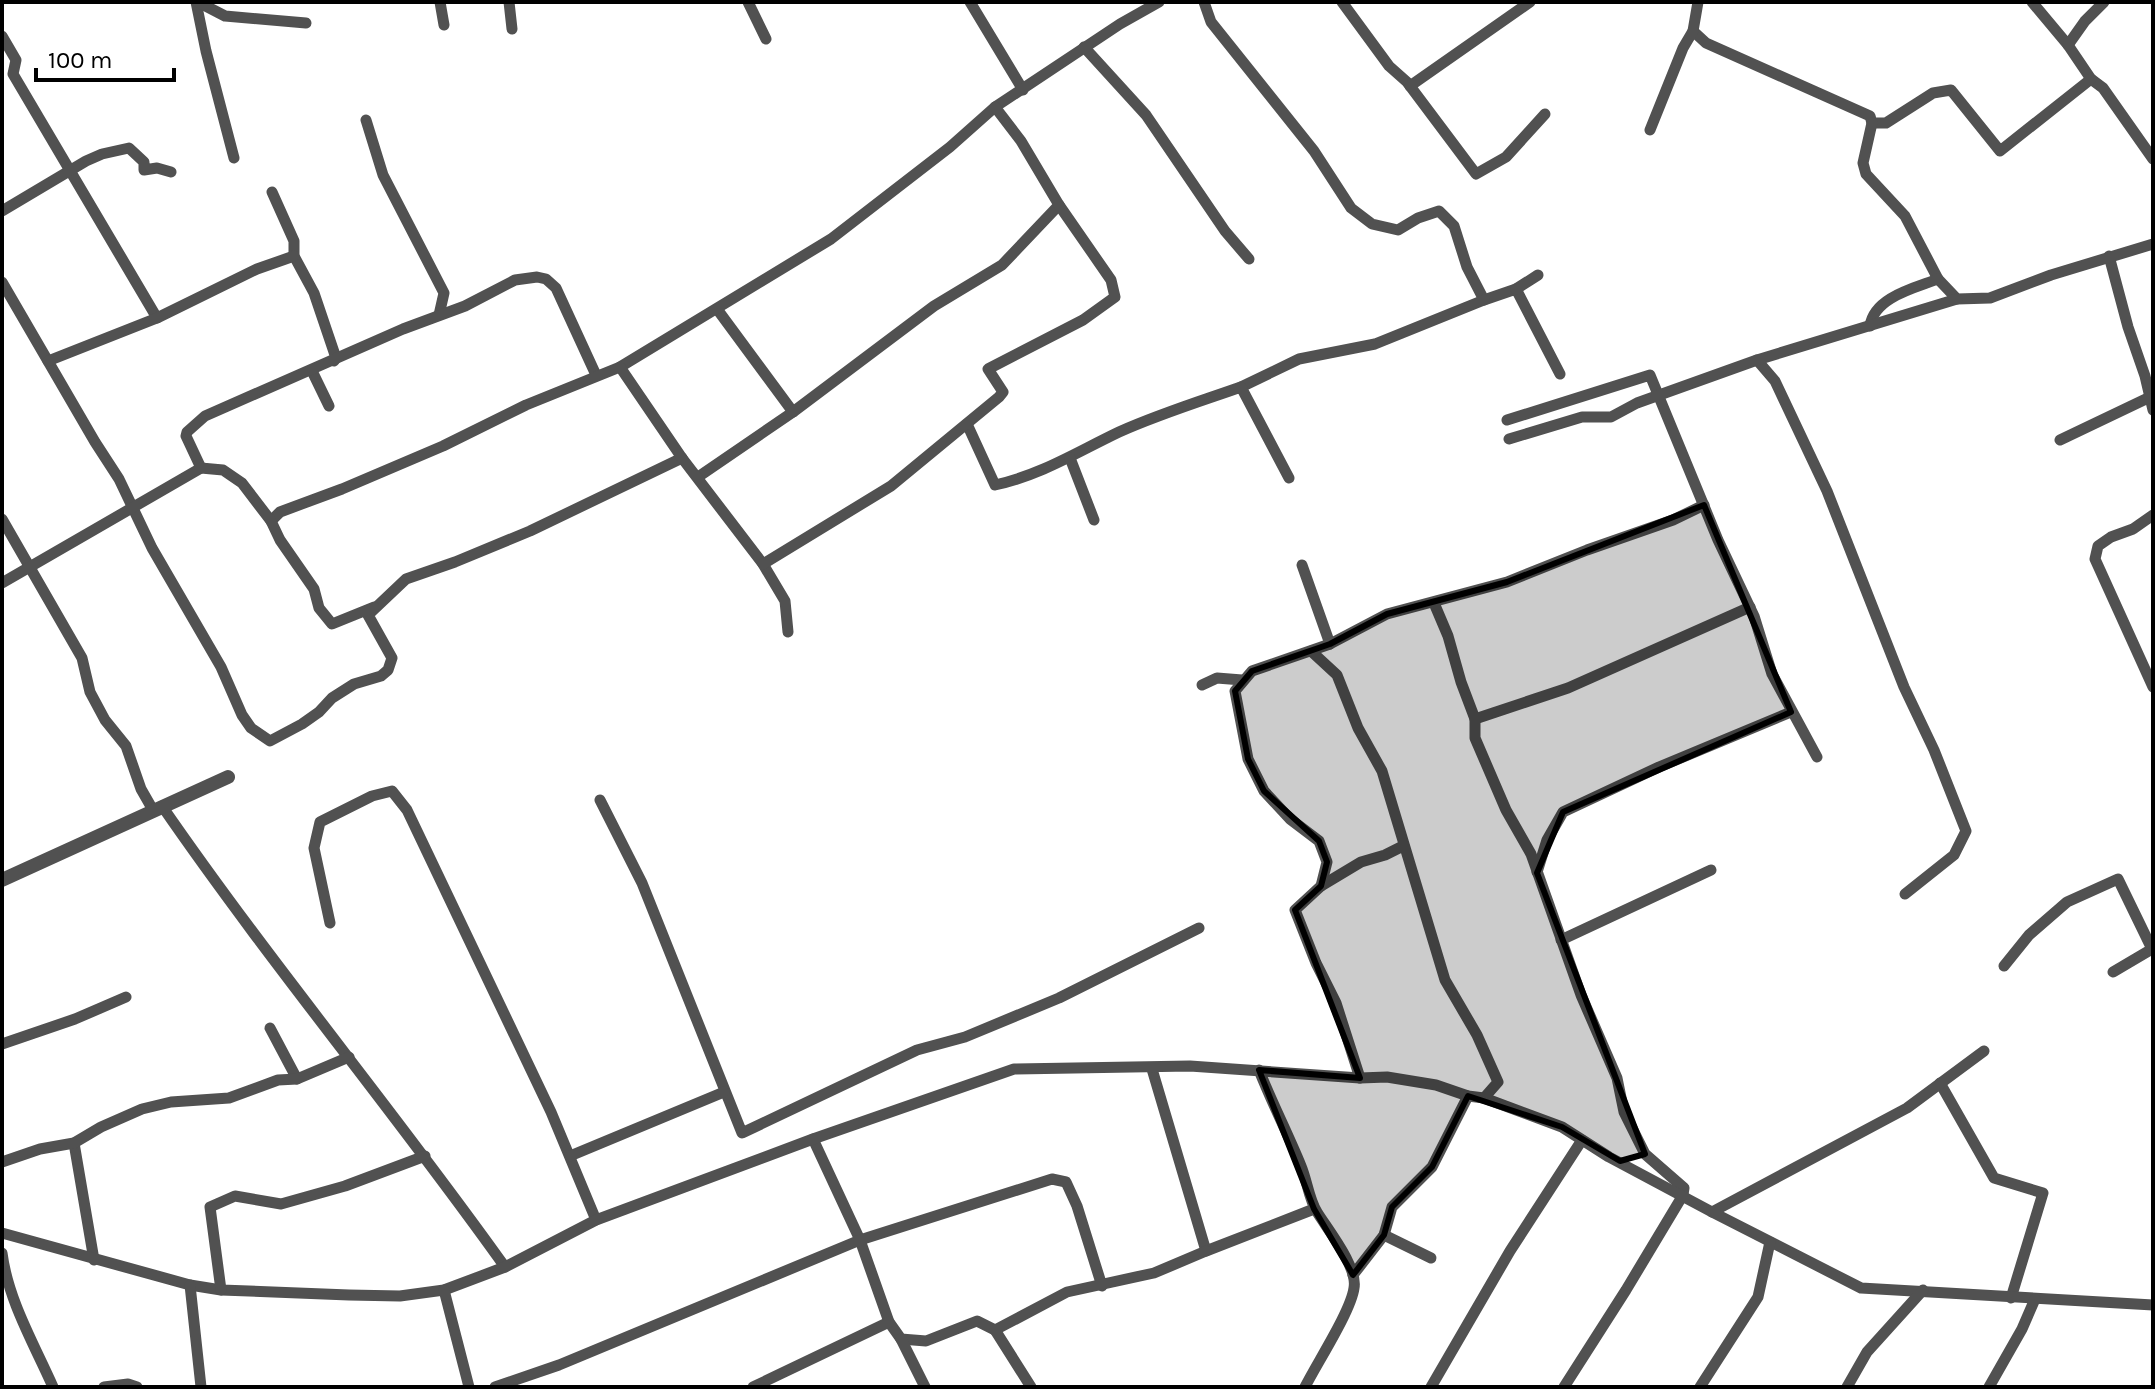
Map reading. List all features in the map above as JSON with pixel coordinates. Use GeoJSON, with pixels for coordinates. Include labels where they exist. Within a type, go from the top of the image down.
{"type":"FeatureCollection","features":[{"type":"Feature","properties":{"kind":"street"},"geometry":{"type":"LineString","coordinates":[[197,2],[225,16],[306,23]]}},
{"type":"Feature","properties":{"kind":"street"},"geometry":{"type":"LineString","coordinates":[[197,2],[234,158]]}},
{"type":"Feature","properties":{"kind":"street"},"geometry":{"type":"LineString","coordinates":[[440,2],[444,25]]}},
{"type":"Feature","properties":{"kind":"street"},"geometry":{"type":"LineString","coordinates":[[509,2],[512,29]]}},
{"type":"Feature","properties":{"kind":"street"},"geometry":{"type":"LineString","coordinates":[[748,2],[766,39]]}},
{"type":"Feature","properties":{"kind":"street"},"geometry":{"type":"LineString","coordinates":[[970,2],[1023,90]]}},
{"type":"Feature","properties":{"kind":"street"},"geometry":{"type":"LineString","coordinates":[[271,521],[280,512],[314,501],[429,452],[596,375],[620,367],[831,239],[950,147],[995,107],[1084,47],[1159,2]]}},
{"type":"Feature","properties":{"kind":"street"},"geometry":{"type":"LineString","coordinates":[[1204,2],[1211,22],[1314,151],[1351,208],[1372,224],[1398,230],[1418,218],[1439,211],[1454,226],[1467,267],[1484,300]]}},
{"type":"Feature","properties":{"kind":"street"},"geometry":{"type":"LineString","coordinates":[[1342,2],[1476,174],[1506,157],[1545,114]]}},
{"type":"Feature","properties":{"kind":"street"},"geometry":{"type":"LineString","coordinates":[[1410,86],[1530,2]]}},
{"type":"Feature","properties":{"kind":"street"},"geometry":{"type":"LineString","coordinates":[[1650,130],[1693,31],[1698,2]]}},
{"type":"Feature","properties":{"kind":"street"},"geometry":{"type":"LineString","coordinates":[[2032,2],[2068,45],[2091,79],[2103,88],[2153,159]]}},
{"type":"Feature","properties":{"kind":"street"},"geometry":{"type":"LineString","coordinates":[[2068,45],[2104,2]]}},
{"type":"Feature","properties":{"kind":"street"},"geometry":{"type":"LineString","coordinates":[[1693,31],[1706,43],[1870,116],[1872,123],[1863,163],[1866,174],[1905,216],[1938,279],[1957,299]]}},
{"type":"Feature","properties":{"kind":"street"},"geometry":{"type":"LineString","coordinates":[[2,36],[16,60],[13,74],[157,318]]}},
{"type":"Feature","properties":{"kind":"street"},"geometry":{"type":"LineString","coordinates":[[1084,47],[1146,115],[1225,231],[1249,259]]}},
{"type":"Feature","properties":{"kind":"street"},"geometry":{"type":"LineString","coordinates":[[1872,123],[1886,123],[1933,93],[1951,90],[2000,151],[2091,79]]}},
{"type":"Feature","properties":{"kind":"street"},"geometry":{"type":"LineString","coordinates":[[763,564],[891,486],[1002,394],[988,369],[1083,320],[1115,297],[1111,280],[1059,205],[1021,141],[995,107]]}},
{"type":"Feature","properties":{"kind":"street"},"geometry":{"type":"LineString","coordinates":[[366,120],[383,175],[444,293],[439,315]]}},
{"type":"Feature","properties":{"kind":"street"},"geometry":{"type":"LineString","coordinates":[[2,211],[94,156],[129,148],[144,162],[144,170],[157,168],[171,172]]}},
{"type":"Feature","properties":{"kind":"street"},"geometry":{"type":"LineString","coordinates":[[272,192],[294,241],[294,256],[314,293],[336,358],[334,361]]}},
{"type":"Feature","properties":{"kind":"street"},"geometry":{"type":"LineString","coordinates":[[698,477],[793,412],[934,306],[1002,265],[1059,205]]}},
{"type":"Feature","properties":{"kind":"street"},"geometry":{"type":"LineString","coordinates":[[1509,439],[1582,417],[1611,417],[1659,394],[1757,360],[1957,299],[1990,298],[2109,256],[2153,244]]}},
{"type":"Feature","properties":{"kind":"street"},"geometry":{"type":"LineString","coordinates":[[48,361],[157,318],[257,269],[294,256]]}},
{"type":"Feature","properties":{"kind":"street"},"geometry":{"type":"LineString","coordinates":[[2109,256],[2153,410]]}},
{"type":"Feature","properties":{"kind":"street"},"geometry":{"type":"LineString","coordinates":[[967,424],[995,485],[1024,479],[1119,433],[1241,387],[1299,359],[1375,344],[1516,289],[1538,275]]}},
{"type":"Feature","properties":{"kind":"street"},"geometry":{"type":"LineString","coordinates":[[201,468],[186,436],[205,416],[465,306],[515,280],[537,277],[546,279],[556,288],[596,375]]}},
{"type":"Feature","properties":{"kind":"street"},"geometry":{"type":"LineString","coordinates":[[1870,326],[1875,312],[1889,299],[1938,279]]}},
{"type":"Feature","properties":{"kind":"street"},"geometry":{"type":"LineString","coordinates":[[2,282],[119,479],[152,548],[221,667],[242,715],[251,728],[270,741],[319,712],[332,698],[354,684],[381,676],[388,670],[392,658],[368,620],[368,615],[406,579],[530,531],[682,458]]}},
{"type":"Feature","properties":{"kind":"street"},"geometry":{"type":"LineString","coordinates":[[1516,289],[1560,374]]}},
{"type":"Feature","properties":{"kind":"street"},"geometry":{"type":"LineString","coordinates":[[717,309],[793,412]]}},
{"type":"Feature","properties":{"kind":"street"},"geometry":{"type":"LineString","coordinates":[[1757,360],[1775,381],[1827,491],[1904,687],[1934,750],[1966,831],[1954,855],[1905,894]]}},
{"type":"Feature","properties":{"kind":"street"},"geometry":{"type":"LineString","coordinates":[[620,367],[682,458],[763,564],[785,601],[788,632]]}},
{"type":"Feature","properties":{"kind":"street"},"geometry":{"type":"LineString","coordinates":[[312,371],[329,406]]}},
{"type":"Feature","properties":{"kind":"street"},"geometry":{"type":"LineString","coordinates":[[1507,420],[1650,375],[1750,607],[1772,674],[1817,757]]}},
{"type":"Feature","properties":{"kind":"street"},"geometry":{"type":"LineString","coordinates":[[1241,387],[1289,478]]}},
{"type":"Feature","properties":{"kind":"street"},"geometry":{"type":"LineString","coordinates":[[2060,440],[2148,398]]}},
{"type":"Feature","properties":{"kind":"street"},"geometry":{"type":"LineString","coordinates":[[1070,458],[1094,520]]}},
{"type":"Feature","properties":{"kind":"street"},"geometry":{"type":"LineString","coordinates":[[2,583],[201,468],[223,470],[233,475],[271,521],[280,540],[314,589],[319,608],[332,624],[374,607]]}},
{"type":"Feature","properties":{"kind":"street"},"geometry":{"type":"LineString","coordinates":[[1321,886],[1327,862],[1319,841],[1290,819],[1264,791],[1248,759],[1235,691],[1242,680],[1252,671],[1330,644],[1387,614],[1507,582],[1673,520],[1704,505]]}},
{"type":"Feature","properties":{"kind":"street"},"geometry":{"type":"LineString","coordinates":[[2153,515],[2098,546],[2095,559],[2153,687]]}},
{"type":"Feature","properties":{"kind":"street"},"geometry":{"type":"LineString","coordinates":[[2,519],[82,658],[90,692],[105,720],[126,746],[141,789],[425,1156],[505,1267]]}},
{"type":"Feature","properties":{"kind":"street"},"geometry":{"type":"LineString","coordinates":[[1302,565],[1330,644]]}},
{"type":"Feature","properties":{"kind":"street"},"geometry":{"type":"LineString","coordinates":[[1434,603],[1475,719],[1475,738],[1506,810],[1531,854],[1561,940],[1617,1078],[1624,1112],[1645,1154],[1684,1188],[1683,1195],[1626,1290],[1564,1387]]}},
{"type":"Feature","properties":{"kind":"street"},"geometry":{"type":"LineString","coordinates":[[1475,719],[1568,688],[1750,607]]}},
{"type":"Feature","properties":{"kind":"street"},"geometry":{"type":"LineString","coordinates":[[1311,651],[1337,675],[1358,728],[1382,771],[1445,980],[1477,1035],[1498,1082],[1484,1098]]}},
{"type":"Feature","properties":{"kind":"street"},"geometry":{"type":"LineString","coordinates":[[1202,685],[1217,678],[1242,680]]}},
{"type":"Feature","properties":{"kind":"street"},"geometry":{"type":"LineString","coordinates":[[1537,873],[1547,840],[1563,812],[1659,767],[1791,712]]}},
{"type":"Feature","properties":{"kind":"street"},"geometry":{"type":"LineString","coordinates":[[2,880],[228,777]]}},
{"type":"Feature","properties":{"kind":"street"},"geometry":{"type":"LineString","coordinates":[[330,923],[314,848],[320,822],[372,796],[392,791],[407,810],[570,1156],[596,1220]]}},
{"type":"Feature","properties":{"kind":"street"},"geometry":{"type":"LineString","coordinates":[[600,800],[642,883],[742,1133],[917,1050],[965,1037],[1059,998],[1199,928]]}},
{"type":"Feature","properties":{"kind":"street"},"geometry":{"type":"LineString","coordinates":[[1360,1078],[1336,1003],[1295,910],[1321,886],[1361,862],[1403,846]]}},
{"type":"Feature","properties":{"kind":"street"},"geometry":{"type":"LineString","coordinates":[[1561,940],[1711,870]]}},
{"type":"Feature","properties":{"kind":"street"},"geometry":{"type":"LineString","coordinates":[[2004,966],[2029,935],[2067,902],[2118,879],[2152,949],[2113,972]]}},
{"type":"Feature","properties":{"kind":"street"},"geometry":{"type":"LineString","coordinates":[[2,1044],[75,1019],[126,997]]}},
{"type":"Feature","properties":{"kind":"street"},"geometry":{"type":"LineString","coordinates":[[270,1028],[297,1079]]}},
{"type":"Feature","properties":{"kind":"street"},"geometry":{"type":"LineString","coordinates":[[1712,1212],[1907,1108],[1984,1051]]}},
{"type":"Feature","properties":{"kind":"street"},"geometry":{"type":"LineString","coordinates":[[2,1162],[40,1149],[74,1143],[142,1109],[171,1102],[229,1098],[278,1080],[297,1079],[349,1057]]}},
{"type":"Feature","properties":{"kind":"street"},"geometry":{"type":"LineString","coordinates":[[2,1233],[190,1285],[221,1290],[400,1296],[444,1290],[505,1267],[596,1220],[813,1139],[1014,1069],[1190,1066],[1360,1078],[1387,1077],[1436,1085],[1484,1098],[1562,1127],[1712,1212],[1861,1288],[2153,1305]]}},
{"type":"Feature","properties":{"kind":"street"},"geometry":{"type":"LineString","coordinates":[[1152,1069],[1206,1251]]}},
{"type":"Feature","properties":{"kind":"street"},"geometry":{"type":"LineString","coordinates":[[1259,1070],[1300,1164],[1314,1209],[1331,1232],[1353,1275],[1355,1288],[1305,1387]]}},
{"type":"Feature","properties":{"kind":"street"},"geometry":{"type":"LineString","coordinates":[[1940,1083],[1994,1178],[2043,1193],[2011,1298]]}},
{"type":"Feature","properties":{"kind":"street"},"geometry":{"type":"LineString","coordinates":[[570,1156],[724,1092]]}},
{"type":"Feature","properties":{"kind":"street"},"geometry":{"type":"LineString","coordinates":[[1353,1275],[1384,1235],[1392,1207],[1432,1167],[1468,1096]]}},
{"type":"Feature","properties":{"kind":"street"},"geometry":{"type":"LineString","coordinates":[[813,1139],[860,1240],[889,1322],[925,1387]]}},
{"type":"Feature","properties":{"kind":"street"},"geometry":{"type":"LineString","coordinates":[[1431,1387],[1510,1251],[1582,1140]]}},
{"type":"Feature","properties":{"kind":"street"},"geometry":{"type":"LineString","coordinates":[[74,1143],[94,1260]]}},
{"type":"Feature","properties":{"kind":"street"},"geometry":{"type":"LineString","coordinates":[[1620,1161],[1645,1154]]}},
{"type":"Feature","properties":{"kind":"street"},"geometry":{"type":"LineString","coordinates":[[221,1290],[210,1207],[235,1196],[281,1204],[345,1186],[425,1156]]}},
{"type":"Feature","properties":{"kind":"street"},"geometry":{"type":"LineString","coordinates":[[495,1387],[559,1365],[860,1240],[1052,1179],[1066,1182],[1077,1206],[1102,1286]]}},
{"type":"Feature","properties":{"kind":"street"},"geometry":{"type":"LineString","coordinates":[[995,1330],[1067,1292],[1154,1273],[1314,1209]]}},
{"type":"Feature","properties":{"kind":"street"},"geometry":{"type":"LineString","coordinates":[[1384,1235],[1431,1258]]}},
{"type":"Feature","properties":{"kind":"street"},"geometry":{"type":"LineString","coordinates":[[1700,1387],[1758,1297],[1770,1242]]}},
{"type":"Feature","properties":{"kind":"street"},"geometry":{"type":"LineString","coordinates":[[2,1253],[4,1270],[28,1335],[53,1387]]}},
{"type":"Feature","properties":{"kind":"street"},"geometry":{"type":"LineString","coordinates":[[190,1285],[201,1387]]}},
{"type":"Feature","properties":{"kind":"street"},"geometry":{"type":"LineString","coordinates":[[444,1290],[469,1387]]}},
{"type":"Feature","properties":{"kind":"street"},"geometry":{"type":"LineString","coordinates":[[1847,1387],[1867,1352],[1923,1290]]}},
{"type":"Feature","properties":{"kind":"street"},"geometry":{"type":"LineString","coordinates":[[1989,1387],[2035,1299]]}},
{"type":"Feature","properties":{"kind":"street"},"geometry":{"type":"LineString","coordinates":[[901,1339],[926,1341],[977,1321],[995,1330],[1031,1387]]}},
{"type":"Feature","properties":{"kind":"street"},"geometry":{"type":"LineString","coordinates":[[753,1387],[889,1322]]}},
{"type":"Feature","properties":{"kind":"street"},"geometry":{"type":"LineString","coordinates":[[104,1387],[128,1384],[137,1387]]}},
{"type":"Feature","properties":{"kind":"highlighted area"},"geometry":{"type":"Polygon","coordinates":[[[1704,505],[1791,712],[1563,812],[1537,873],[1645,1154],[1620,1161],[1562,1127],[1468,1096],[1432,1167],[1392,1207],[1384,1235],[1353,1275],[1314,1209],[1259,1070],[1360,1078],[1295,910],[1321,886],[1327,862],[1319,841],[1264,791],[1248,759],[1235,691],[1252,671],[1330,644],[1387,614],[1507,582],[1704,505]]]}}]}
